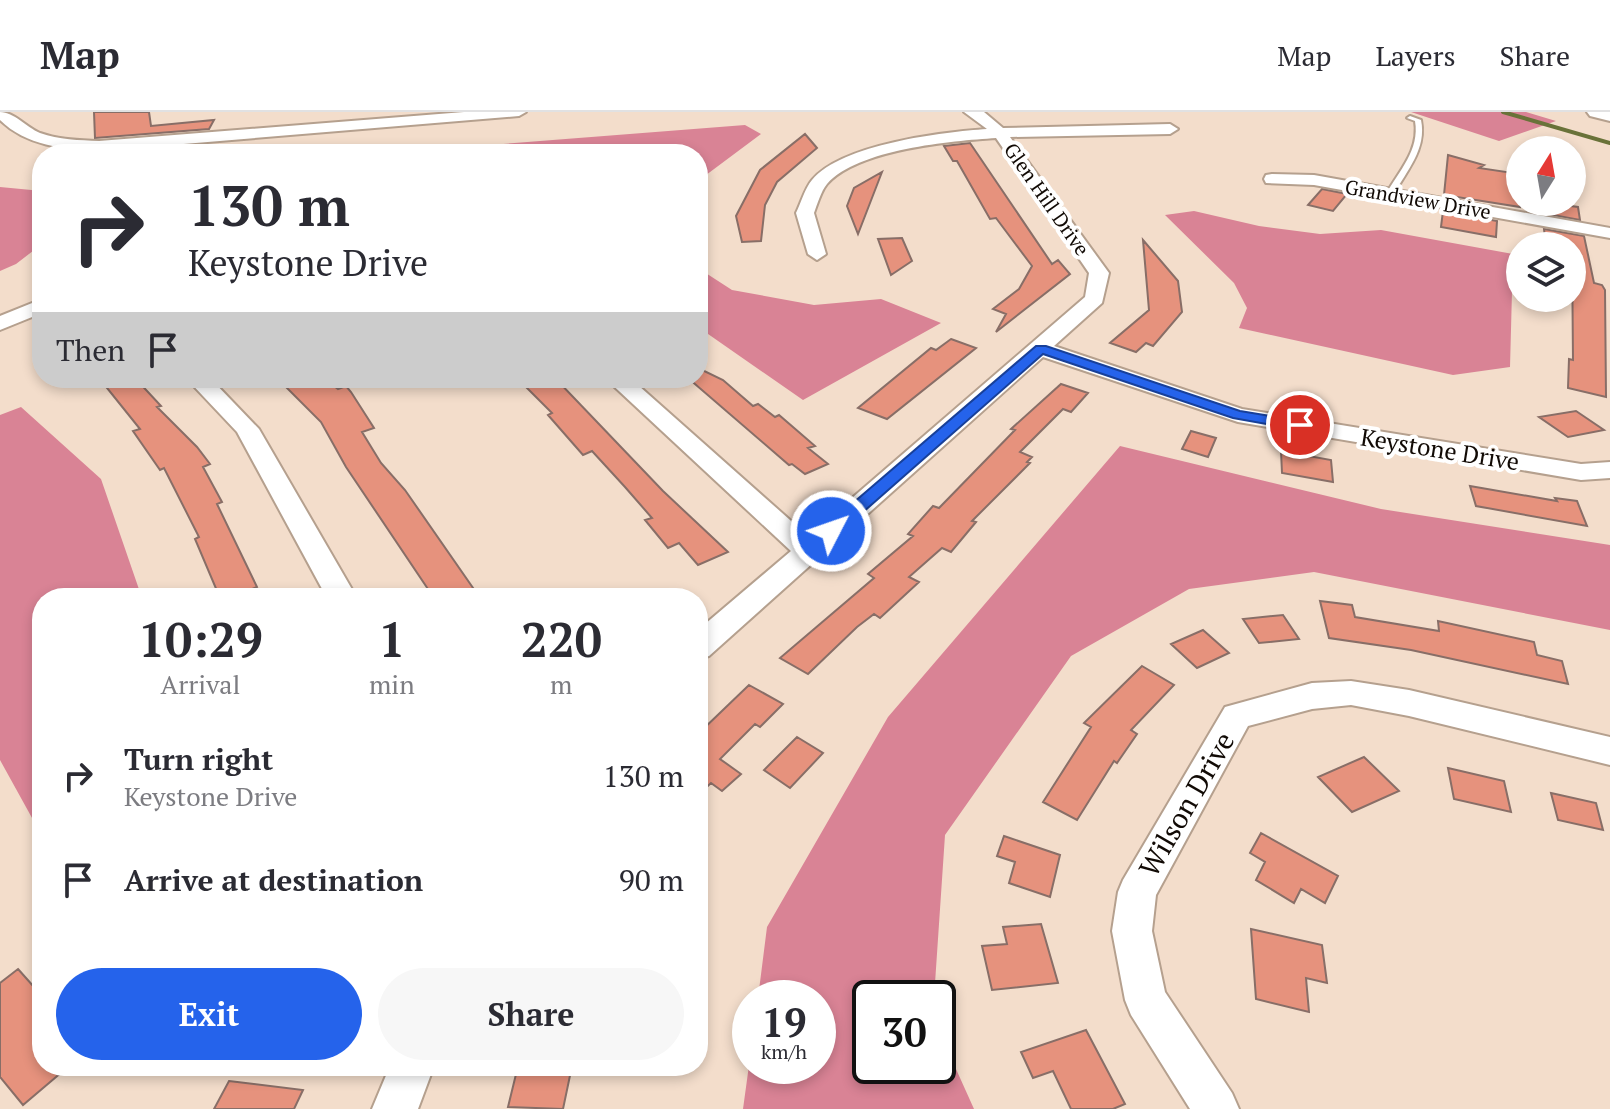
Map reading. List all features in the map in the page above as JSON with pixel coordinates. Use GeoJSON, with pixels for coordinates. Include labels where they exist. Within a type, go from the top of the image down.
{"type":"FeatureCollection","features":[{"type":"Feature","properties":{"kind":"street"},"geometry":{"type":"LineString","coordinates":[[0,112],[24,134],[68,144]]}},
{"type":"Feature","properties":{"kind":"street"},"geometry":{"type":"LineString","coordinates":[[322,135],[330,112]]}},
{"type":"Feature","properties":{"kind":"street"},"geometry":{"type":"LineString","coordinates":[[140,144],[322,135],[519,112]]}},
{"type":"Feature","properties":{"kind":"street","name":"Glen Hill Drive"},"geometry":{"type":"LineString","coordinates":[[708,639],[1095,299],[1099,273],[1000,133],[983,117],[971,112]]}},
{"type":"Feature","properties":{"kind":"street"},"geometry":{"type":"LineString","coordinates":[[1596,112],[1610,116]]}},
{"type":"Feature","properties":{"kind":"street"},"geometry":{"type":"LineString","coordinates":[[817,254],[804,214],[814,187],[839,167],[875,150],[925,138],[1170,129]]}},
{"type":"Feature","properties":{"kind":"street","name":"Grandview Drive"},"geometry":{"type":"LineString","coordinates":[[1272,179],[1314,180],[1610,233]]}},
{"type":"Feature","properties":{"kind":"street"},"geometry":{"type":"LineString","coordinates":[[0,324],[32,310]]}},
{"type":"Feature","properties":{"kind":"street","name":"Keystone Drive"},"geometry":{"type":"LineString","coordinates":[[1041,349],[1238,415],[1581,472],[1610,470]]}},
{"type":"Feature","properties":{"kind":"street"},"geometry":{"type":"LineString","coordinates":[[207,388],[247,429],[336,588]]}},
{"type":"Feature","properties":{"kind":"street"},"geometry":{"type":"LineString","coordinates":[[627,388],[808,551]]}},
{"type":"Feature","properties":{"kind":"street","name":"Wilson Drive"},"geometry":{"type":"LineString","coordinates":[[1216,1109],[1146,1000],[1132,931],[1137,892],[1237,716],[1312,696],[1351,693],[1409,703],[1610,751]]}},
{"type":"Feature","properties":{"kind":"street"},"geometry":{"type":"LineString","coordinates":[[395,1109],[408,1076]]}},
{"type":"Feature","properties":{"kind":"lane"},"geometry":{"type":"LineString","coordinates":[[1390,194],[1420,146],[1422,133],[1418,120],[1410,118]]}},
{"type":"Feature","properties":{"kind":"shaded area"},"geometry":{"type":"Polygon","coordinates":[[[1411,112],[1526,112],[1556,121],[1506,136],[1499,141],[1411,112]]]}},
{"type":"Feature","properties":{"kind":"shaded area"},"geometry":{"type":"Polygon","coordinates":[[[745,125],[761,134],[708,174],[708,144],[502,144],[745,125]]]}},
{"type":"Feature","properties":{"kind":"shaded area"},"geometry":{"type":"Polygon","coordinates":[[[0,187],[32,190],[32,252],[0,271],[0,187]]]}},
{"type":"Feature","properties":{"kind":"shaded area"},"geometry":{"type":"Polygon","coordinates":[[[1194,211],[1259,226],[1320,234],[1381,230],[1506,253],[1506,312],[1511,312],[1510,367],[1453,375],[1239,328],[1247,308],[1234,283],[1165,215],[1194,211]]]}},
{"type":"Feature","properties":{"kind":"shaded area"},"geometry":{"type":"Polygon","coordinates":[[[708,274],[732,290],[814,305],[881,299],[941,323],[803,400],[708,334],[708,274]]]}},
{"type":"Feature","properties":{"kind":"shaded area"},"geometry":{"type":"Polygon","coordinates":[[[21,407],[101,479],[139,588],[32,588],[32,818],[0,760],[0,415],[21,407]]]}},
{"type":"Feature","properties":{"kind":"shaded area"},"geometry":{"type":"Polygon","coordinates":[[[1120,446],[1381,509],[1610,545],[1610,630],[1314,572],[1189,589],[1071,656],[945,835],[935,980],[852,980],[852,1084],[956,1084],[956,1069],[974,1109],[743,1109],[746,1084],[836,1084],[836,980],[760,980],[767,927],[888,717],[1120,446]]]}},
{"type":"Feature","properties":{"kind":"building"},"geometry":{"type":"Polygon","coordinates":[[[94,112],[149,112],[151,126],[214,120],[209,129],[95,138],[94,112]]]}},
{"type":"Feature","properties":{"kind":"building"},"geometry":{"type":"Polygon","coordinates":[[[805,134],[817,148],[777,182],[765,205],[761,241],[742,242],[736,216],[760,170],[805,134]]]}},
{"type":"Feature","properties":{"kind":"building"},"geometry":{"type":"Polygon","coordinates":[[[970,143],[1052,264],[1058,260],[1070,274],[996,332],[1006,314],[993,309],[1019,289],[1032,266],[996,218],[990,219],[957,161],[953,161],[944,146],[970,143]]]}},
{"type":"Feature","properties":{"kind":"building"},"geometry":{"type":"Polygon","coordinates":[[[1448,155],[1484,165],[1479,168],[1506,172],[1506,205],[1444,195],[1448,155]]]}},
{"type":"Feature","properties":{"kind":"building"},"geometry":{"type":"Polygon","coordinates":[[[882,172],[858,234],[847,206],[854,188],[882,172]]]}},
{"type":"Feature","properties":{"kind":"building"},"geometry":{"type":"Polygon","coordinates":[[[1322,189],[1347,194],[1333,211],[1308,205],[1322,189]]]}},
{"type":"Feature","properties":{"kind":"building"},"geometry":{"type":"Polygon","coordinates":[[[1443,211],[1497,221],[1496,237],[1441,227],[1443,211]]]}},
{"type":"Feature","properties":{"kind":"building"},"geometry":{"type":"Polygon","coordinates":[[[1558,216],[1579,216],[1580,220],[1558,216]]]}},
{"type":"Feature","properties":{"kind":"building"},"geometry":{"type":"Polygon","coordinates":[[[902,238],[912,261],[891,275],[878,239],[902,238]]]}},
{"type":"Feature","properties":{"kind":"building"},"geometry":{"type":"Polygon","coordinates":[[[1143,240],[1178,281],[1182,312],[1153,346],[1146,343],[1136,352],[1110,343],[1149,310],[1143,240]]]}},
{"type":"Feature","properties":{"kind":"building"},"geometry":{"type":"Polygon","coordinates":[[[1586,245],[1594,283],[1602,285],[1605,290],[1606,397],[1568,388],[1569,359],[1573,360],[1573,312],[1586,312],[1586,245]]]}},
{"type":"Feature","properties":{"kind":"building"},"geometry":{"type":"Polygon","coordinates":[[[951,339],[976,348],[887,419],[858,408],[931,348],[936,350],[951,339]]]}},
{"type":"Feature","properties":{"kind":"building"},"geometry":{"type":"Polygon","coordinates":[[[708,373],[723,380],[753,406],[758,404],[775,417],[779,415],[815,446],[808,448],[828,464],[805,474],[789,465],[700,388],[708,388],[708,373]]]}},
{"type":"Feature","properties":{"kind":"building"},"geometry":{"type":"Polygon","coordinates":[[[1061,384],[1088,393],[1071,412],[1063,409],[1020,452],[1032,457],[1027,462],[1030,463],[972,521],[976,522],[951,552],[942,548],[909,577],[919,582],[880,618],[874,614],[857,627],[808,674],[780,658],[874,578],[868,574],[913,536],[908,534],[933,506],[939,508],[1015,430],[1011,429],[1061,384]]]}},
{"type":"Feature","properties":{"kind":"building"},"geometry":{"type":"Polygon","coordinates":[[[107,388],[144,388],[161,406],[157,407],[210,464],[203,467],[222,502],[217,504],[257,587],[216,588],[195,539],[199,537],[164,468],[160,470],[133,431],[140,429],[107,388]]]}},
{"type":"Feature","properties":{"kind":"building"},"geometry":{"type":"Polygon","coordinates":[[[287,388],[348,388],[374,428],[362,432],[381,463],[405,490],[473,588],[427,588],[346,467],[321,422],[287,388]]]}},
{"type":"Feature","properties":{"kind":"building"},"geometry":{"type":"Polygon","coordinates":[[[527,388],[565,388],[663,491],[728,552],[698,565],[679,543],[668,548],[645,520],[652,518],[592,451],[583,455],[548,415],[552,413],[527,388]]]}},
{"type":"Feature","properties":{"kind":"building"},"geometry":{"type":"Polygon","coordinates":[[[1576,411],[1604,430],[1568,437],[1539,417],[1576,411]]]}},
{"type":"Feature","properties":{"kind":"building"},"geometry":{"type":"Polygon","coordinates":[[[1191,431],[1216,438],[1208,457],[1182,449],[1191,431]]]}},
{"type":"Feature","properties":{"kind":"building"},"geometry":{"type":"Polygon","coordinates":[[[1281,451],[1331,460],[1333,482],[1282,473],[1281,451]]]}},
{"type":"Feature","properties":{"kind":"building"},"geometry":{"type":"Polygon","coordinates":[[[1470,486],[1557,501],[1555,498],[1577,501],[1587,526],[1476,506],[1470,486]]]}},
{"type":"Feature","properties":{"kind":"building"},"geometry":{"type":"Polygon","coordinates":[[[1320,601],[1352,605],[1355,617],[1439,631],[1438,621],[1534,642],[1537,655],[1562,661],[1568,684],[1411,650],[1329,638],[1320,601]]]}},
{"type":"Feature","properties":{"kind":"building"},"geometry":{"type":"Polygon","coordinates":[[[1283,615],[1299,639],[1259,643],[1243,619],[1283,615]]]}},
{"type":"Feature","properties":{"kind":"building"},"geometry":{"type":"Polygon","coordinates":[[[1203,630],[1229,653],[1197,668],[1171,644],[1203,630]]]}},
{"type":"Feature","properties":{"kind":"building"},"geometry":{"type":"Polygon","coordinates":[[[1142,666],[1174,685],[1131,730],[1137,734],[1117,763],[1114,761],[1077,820],[1043,802],[1091,727],[1084,723],[1142,666]]]}},
{"type":"Feature","properties":{"kind":"building"},"geometry":{"type":"Polygon","coordinates":[[[749,685],[783,704],[760,727],[755,724],[720,759],[741,774],[722,791],[711,783],[708,786],[708,724],[749,685]]]}},
{"type":"Feature","properties":{"kind":"building"},"geometry":{"type":"Polygon","coordinates":[[[797,737],[823,753],[790,788],[764,770],[797,737]]]}},
{"type":"Feature","properties":{"kind":"building"},"geometry":{"type":"Polygon","coordinates":[[[1364,757],[1399,791],[1352,812],[1318,777],[1364,757]]]}},
{"type":"Feature","properties":{"kind":"building"},"geometry":{"type":"Polygon","coordinates":[[[1448,768],[1504,781],[1511,812],[1454,799],[1448,768]]]}},
{"type":"Feature","properties":{"kind":"building"},"geometry":{"type":"Polygon","coordinates":[[[1551,793],[1596,803],[1603,830],[1558,820],[1551,793]]]}},
{"type":"Feature","properties":{"kind":"building"},"geometry":{"type":"Polygon","coordinates":[[[1261,833],[1338,876],[1325,903],[1301,889],[1294,903],[1256,880],[1265,862],[1250,853],[1261,833]]]}},
{"type":"Feature","properties":{"kind":"building"},"geometry":{"type":"Polygon","coordinates":[[[1004,836],[1060,855],[1050,897],[1009,883],[1015,862],[997,856],[1004,836]]]}},
{"type":"Feature","properties":{"kind":"building"},"geometry":{"type":"Polygon","coordinates":[[[1041,924],[1058,983],[992,990],[982,946],[1007,944],[1003,927],[1041,924]]]}},
{"type":"Feature","properties":{"kind":"building"},"geometry":{"type":"Polygon","coordinates":[[[1251,929],[1322,945],[1327,983],[1306,978],[1309,1012],[1256,999],[1251,929]]]}},
{"type":"Feature","properties":{"kind":"building"},"geometry":{"type":"Polygon","coordinates":[[[18,969],[32,985],[32,1076],[57,1076],[23,1105],[0,1077],[0,983],[18,969]]]}},
{"type":"Feature","properties":{"kind":"building"},"geometry":{"type":"Polygon","coordinates":[[[1086,1030],[1125,1104],[1113,1109],[1071,1109],[1053,1071],[1033,1078],[1021,1052],[1086,1030]]]}},
{"type":"Feature","properties":{"kind":"building"},"geometry":{"type":"Polygon","coordinates":[[[516,1076],[570,1076],[563,1109],[508,1107],[516,1076]]]}},
{"type":"Feature","properties":{"kind":"building"},"geometry":{"type":"Polygon","coordinates":[[[229,1081],[303,1090],[294,1109],[214,1109],[229,1081]]]}},
{"type":"Feature","properties":{"kind":"waterway"},"geometry":{"type":"LineString","coordinates":[[1503,112],[1610,143]]}},
{"type":"Feature","properties":{"kind":"route"},"geometry":{"type":"LineString","coordinates":[[831,531],[1041,349],[1238,415],[1300,425]]}}]}
